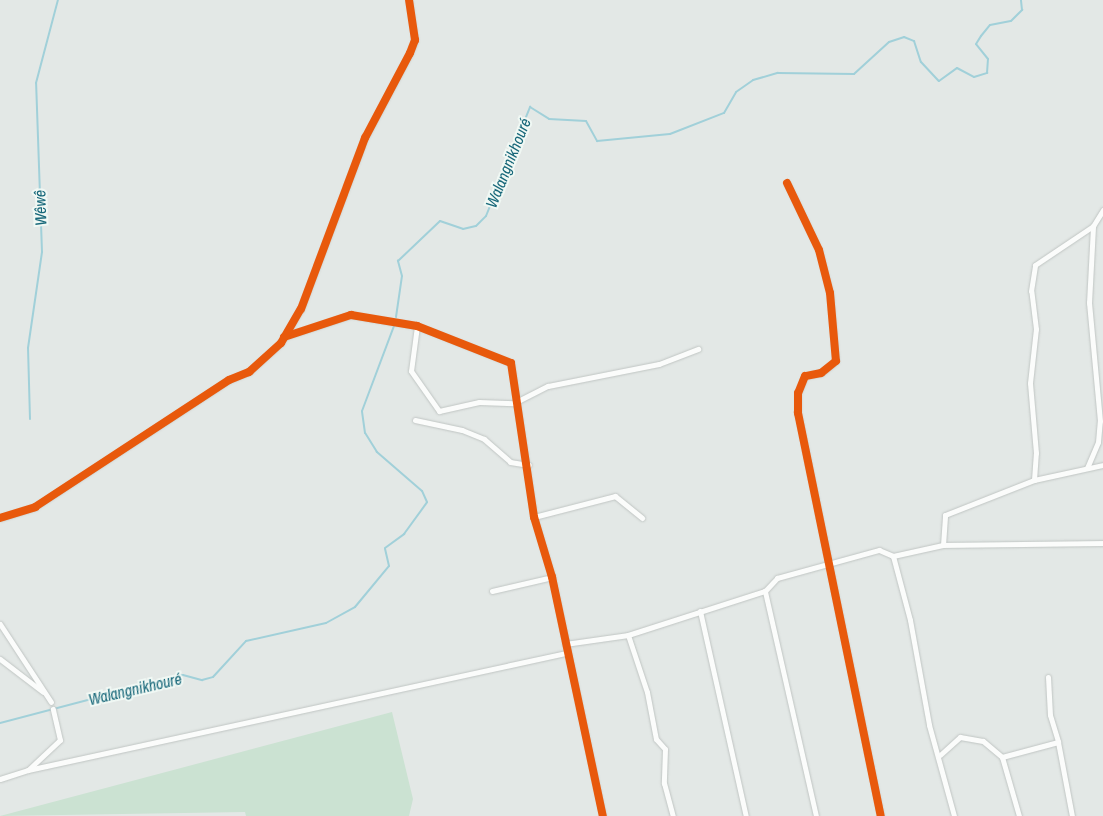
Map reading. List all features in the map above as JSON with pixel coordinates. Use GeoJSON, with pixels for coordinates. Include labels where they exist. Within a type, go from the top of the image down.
{"type":"FeatureCollection","features":[{"type":"Feature","properties":{"kind":"street"},"geometry":{"type":"LineString","coordinates":[[0,518],[35,507],[229,380],[249,372],[284,337],[301,308],[365,138],[412,46],[409,0]]}},
{"type":"Feature","properties":{"kind":"street"},"geometry":{"type":"LineString","coordinates":[[786,183],[819,250],[830,293],[836,362],[821,373],[805,376],[798,393],[827,566],[881,816]]}},
{"type":"Feature","properties":{"kind":"street"},"geometry":{"type":"LineString","coordinates":[[1034,480],[1036,453],[1030,383],[1036,329],[1031,291],[1035,265],[1093,226],[1103,210]]}},
{"type":"Feature","properties":{"kind":"street"},"geometry":{"type":"LineString","coordinates":[[1087,468],[1098,442],[1100,422],[1089,303],[1093,226]]}},
{"type":"Feature","properties":{"kind":"street"},"geometry":{"type":"LineString","coordinates":[[284,337],[351,315],[417,326],[511,363],[514,403],[529,465],[534,517],[552,577],[566,653],[603,816]]}},
{"type":"Feature","properties":{"kind":"street"},"geometry":{"type":"LineString","coordinates":[[417,326],[411,371],[440,412],[479,402],[514,403],[548,386],[659,364],[698,349]]}},
{"type":"Feature","properties":{"kind":"street"},"geometry":{"type":"LineString","coordinates":[[415,420],[462,430],[484,439],[510,462],[529,465]]}},
{"type":"Feature","properties":{"kind":"street"},"geometry":{"type":"LineString","coordinates":[[943,545],[945,515],[1034,480],[1103,465]]}},
{"type":"Feature","properties":{"kind":"street"},"geometry":{"type":"LineString","coordinates":[[534,517],[615,496],[642,518]]}},
{"type":"Feature","properties":{"kind":"street"},"geometry":{"type":"LineString","coordinates":[[565,644],[628,635],[765,591],[777,578],[827,566],[879,550],[893,556],[943,545],[1103,543]]}},
{"type":"Feature","properties":{"kind":"street"},"geometry":{"type":"LineString","coordinates":[[893,556],[910,620],[929,725],[940,755],[954,816]]}},
{"type":"Feature","properties":{"kind":"street"},"geometry":{"type":"LineString","coordinates":[[492,591],[552,577]]}},
{"type":"Feature","properties":{"kind":"street"},"geometry":{"type":"LineString","coordinates":[[765,591],[816,816]]}},
{"type":"Feature","properties":{"kind":"street"},"geometry":{"type":"LineString","coordinates":[[700,611],[746,816]]}},
{"type":"Feature","properties":{"kind":"street"},"geometry":{"type":"LineString","coordinates":[[0,624],[51,702],[18,670],[0,659]]}},
{"type":"Feature","properties":{"kind":"street"},"geometry":{"type":"LineString","coordinates":[[628,635],[656,739],[665,749],[664,784],[673,816]]}},
{"type":"Feature","properties":{"kind":"street"},"geometry":{"type":"LineString","coordinates":[[0,779],[28,770],[566,653]]}},
{"type":"Feature","properties":{"kind":"street"},"geometry":{"type":"LineString","coordinates":[[1048,677],[1050,715],[1058,742],[1072,816]]}},
{"type":"Feature","properties":{"kind":"street"},"geometry":{"type":"LineString","coordinates":[[28,770],[60,740],[54,710]]}},
{"type":"Feature","properties":{"kind":"street"},"geometry":{"type":"LineString","coordinates":[[940,755],[960,737],[983,742],[1002,757],[1019,816]]}},
{"type":"Feature","properties":{"kind":"street"},"geometry":{"type":"LineString","coordinates":[[1002,757],[1058,742]]}},
{"type":"Feature","properties":{"kind":"green space"},"geometry":{"type":"Polygon","coordinates":[[[392,712],[413,799],[409,816],[246,816],[245,812],[0,816],[392,712]]]}},
{"type":"Feature","properties":{"kind":"waterway","name":"Wêwê"},"geometry":{"type":"LineString","coordinates":[[30,419],[28,348],[42,252],[36,83],[58,0]]}},
{"type":"Feature","properties":{"kind":"waterway","name":"Walangnikhouré"},"geometry":{"type":"LineString","coordinates":[[396,317],[402,276],[398,261],[440,221],[463,229],[476,226],[486,216],[530,107],[549,119],[586,121],[597,141],[670,134],[724,113],[736,92],[753,80],[778,73],[854,74],[889,42],[904,37],[914,41],[921,62],[939,81],[957,68],[974,77],[987,73],[988,59],[976,44],[990,25],[1011,21],[1022,10],[1021,0]]}},
{"type":"Feature","properties":{"kind":"waterway","name":"Walangnikhouré"},"geometry":{"type":"LineString","coordinates":[[0,723],[183,675],[202,680],[213,677],[246,641],[326,623],[355,607],[389,566],[385,548],[404,534],[427,502],[422,491],[377,452],[365,433],[362,411],[394,326]]}},
{"type":"Feature","properties":{"kind":"cycle path"},"geometry":{"type":"LineString","coordinates":[[0,518],[35,507],[229,380],[249,372],[281,343],[301,309],[365,138],[415,40],[409,0]]}},
{"type":"Feature","properties":{"kind":"cycle path"},"geometry":{"type":"LineString","coordinates":[[787,183],[819,250],[830,293],[836,361],[821,373],[805,376],[798,393],[798,413],[881,816]]}},
{"type":"Feature","properties":{"kind":"cycle path"},"geometry":{"type":"LineString","coordinates":[[284,337],[351,315],[417,326],[511,363],[534,517],[552,577],[603,816]]}}]}
